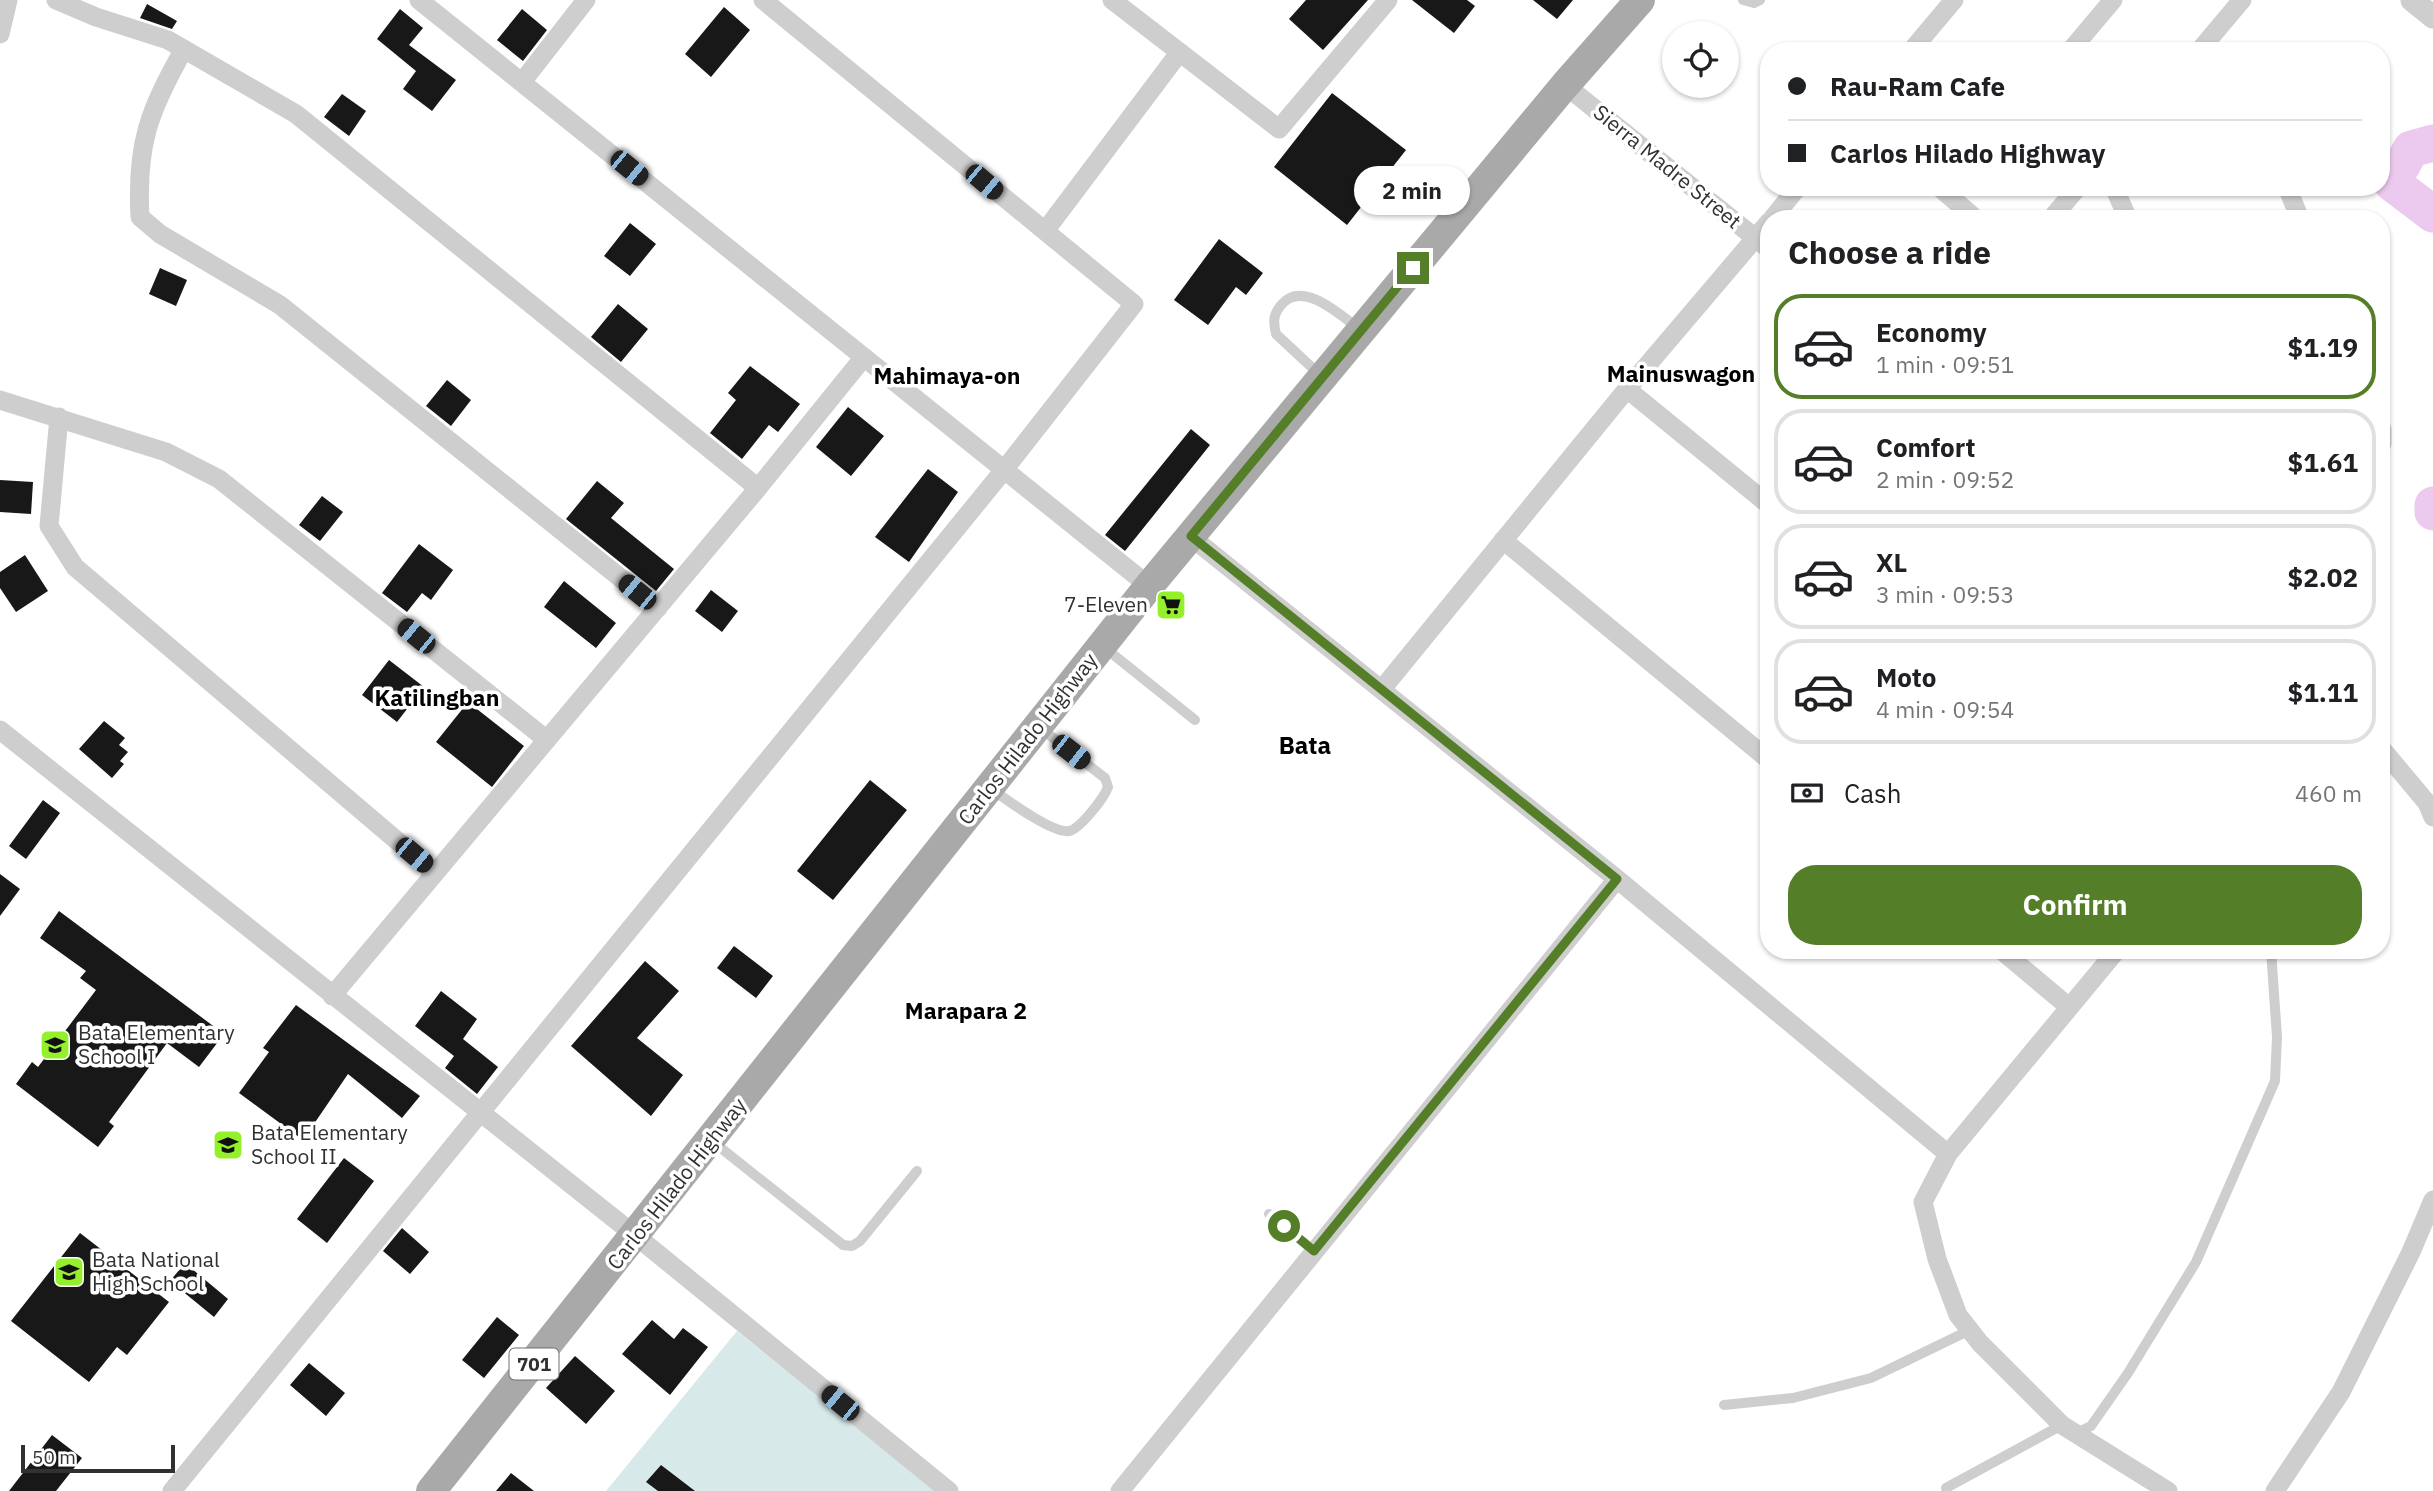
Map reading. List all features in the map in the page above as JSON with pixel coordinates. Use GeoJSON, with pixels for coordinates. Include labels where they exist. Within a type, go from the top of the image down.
{"type":"FeatureCollection","features":[{"type":"Feature","properties":{"kind":"main road","name":"Carlos Hilado Highway"},"geometry":{"type":"LineString","coordinates":[[431,1491],[636,1236],[1149,586],[1565,85],[1640,0]]}},
{"type":"Feature","properties":{"kind":"street"},"geometry":{"type":"LineString","coordinates":[[0,34],[8,0]]}},
{"type":"Feature","properties":{"kind":"street"},"geometry":{"type":"LineString","coordinates":[[55,0],[96,17],[169,40],[296,114],[758,488]]}},
{"type":"Feature","properties":{"kind":"street"},"geometry":{"type":"LineString","coordinates":[[419,0],[1149,586]]}},
{"type":"Feature","properties":{"kind":"street"},"geometry":{"type":"LineString","coordinates":[[522,82],[586,0]]}},
{"type":"Feature","properties":{"kind":"street"},"geometry":{"type":"LineString","coordinates":[[172,1491],[1004,470],[1134,304],[763,0]]}},
{"type":"Feature","properties":{"kind":"street"},"geometry":{"type":"LineString","coordinates":[[1112,0],[1279,130],[1388,0]]}},
{"type":"Feature","properties":{"kind":"street"},"geometry":{"type":"LineString","coordinates":[[1919,42],[1954,0]]}},
{"type":"Feature","properties":{"kind":"street"},"geometry":{"type":"LineString","coordinates":[[2078,42],[2113,0]]}},
{"type":"Feature","properties":{"kind":"street"},"geometry":{"type":"LineString","coordinates":[[2209,42],[2242,0]]}},
{"type":"Feature","properties":{"kind":"street"},"geometry":{"type":"LineString","coordinates":[[2413,0],[2433,17]]}},
{"type":"Feature","properties":{"kind":"street"},"geometry":{"type":"LineString","coordinates":[[184,48],[161,89],[147,124],[139,191],[141,217],[160,234],[280,305],[658,608]]}},
{"type":"Feature","properties":{"kind":"street"},"geometry":{"type":"LineString","coordinates":[[1045,231],[1179,54]]}},
{"type":"Feature","properties":{"kind":"street","name":"Sierra Madre Street"},"geometry":{"type":"LineString","coordinates":[[1565,85],[1760,242]]}},
{"type":"Feature","properties":{"kind":"street"},"geometry":{"type":"LineString","coordinates":[[1779,210],[1791,196]]}},
{"type":"Feature","properties":{"kind":"street"},"geometry":{"type":"LineString","coordinates":[[1953,196],[1967,210]]}},
{"type":"Feature","properties":{"kind":"street"},"geometry":{"type":"LineString","coordinates":[[2059,210],[2070,196]]}},
{"type":"Feature","properties":{"kind":"street"},"geometry":{"type":"LineString","coordinates":[[1382,689],[1627,389],[1760,246]]}},
{"type":"Feature","properties":{"kind":"street"},"geometry":{"type":"LineString","coordinates":[[332,996],[758,488],[864,357]]}},
{"type":"Feature","properties":{"kind":"street"},"geometry":{"type":"LineString","coordinates":[[1627,389],[1760,498]]}},
{"type":"Feature","properties":{"kind":"street"},"geometry":{"type":"LineString","coordinates":[[0,400],[166,452],[219,479],[547,740]]}},
{"type":"Feature","properties":{"kind":"street"},"geometry":{"type":"LineString","coordinates":[[59,417],[49,526],[75,567],[435,873]]}},
{"type":"Feature","properties":{"kind":"street"},"geometry":{"type":"LineString","coordinates":[[1191,536],[1617,879],[1948,1154]]}},
{"type":"Feature","properties":{"kind":"street"},"geometry":{"type":"LineString","coordinates":[[1503,540],[1760,753]]}},
{"type":"Feature","properties":{"kind":"street"},"geometry":{"type":"LineString","coordinates":[[0,730],[636,1236],[949,1491]]}},
{"type":"Feature","properties":{"kind":"street"},"geometry":{"type":"LineString","coordinates":[[2390,759],[2427,803],[2433,817]]}},
{"type":"Feature","properties":{"kind":"street"},"geometry":{"type":"LineString","coordinates":[[1120,1491],[1617,879]]}},
{"type":"Feature","properties":{"kind":"street"},"geometry":{"type":"LineString","coordinates":[[2012,959],[2069,1007]]}},
{"type":"Feature","properties":{"kind":"street"},"geometry":{"type":"LineString","coordinates":[[2109,959],[1948,1154],[1923,1202],[1937,1259],[1958,1315],[1970,1330],[2068,1430],[2168,1491]]}},
{"type":"Feature","properties":{"kind":"street"},"geometry":{"type":"LineString","coordinates":[[2275,1491],[2341,1392],[2411,1252],[2433,1200]]}},
{"type":"Feature","properties":{"kind":"lane"},"geometry":{"type":"LineString","coordinates":[[1744,0],[1754,3],[1760,0]]}},
{"type":"Feature","properties":{"kind":"lane"},"geometry":{"type":"LineString","coordinates":[[1322,377],[1276,334],[1274,315],[1280,306],[1287,298],[1298,295],[1309,298],[1331,308],[1361,331]]}},
{"type":"Feature","properties":{"kind":"lane"},"geometry":{"type":"LineString","coordinates":[[1102,646],[1195,720]]}},
{"type":"Feature","properties":{"kind":"lane"},"geometry":{"type":"LineString","coordinates":[[989,788],[1023,811],[1062,831],[1076,828],[1104,797],[1108,788],[1105,778],[1038,726]]}},
{"type":"Feature","properties":{"kind":"lane"},"geometry":{"type":"LineString","coordinates":[[1946,1488],[2068,1430],[2091,1426],[2135,1363],[2196,1262],[2275,1082],[2277,1037],[2271,959]]}},
{"type":"Feature","properties":{"kind":"lane"},"geometry":{"type":"LineString","coordinates":[[711,1141],[844,1245],[852,1246],[860,1241],[917,1171]]}},
{"type":"Feature","properties":{"kind":"lane"},"geometry":{"type":"LineString","coordinates":[[1269,1214],[1314,1251]]}},
{"type":"Feature","properties":{"kind":"lane"},"geometry":{"type":"LineString","coordinates":[[1724,1405],[1793,1398],[1871,1378],[1970,1330]]}},
{"type":"Feature","properties":{"kind":"shaded area"},"geometry":{"type":"Polygon","coordinates":[[[737,1331],[935,1491],[606,1491],[737,1331]]]}},
{"type":"Feature","properties":{"kind":"building"},"geometry":{"type":"Polygon","coordinates":[[[1306,0],[1368,0],[1323,50],[1289,19],[1306,0]]]}},
{"type":"Feature","properties":{"kind":"building"},"geometry":{"type":"Polygon","coordinates":[[[1412,0],[1467,0],[1475,6],[1454,33],[1412,0]]]}},
{"type":"Feature","properties":{"kind":"building"},"geometry":{"type":"Polygon","coordinates":[[[1533,0],[1573,0],[1557,19],[1533,0]]]}},
{"type":"Feature","properties":{"kind":"building"},"geometry":{"type":"Polygon","coordinates":[[[147,4],[177,21],[172,29],[140,18],[147,4]]]}},
{"type":"Feature","properties":{"kind":"building"},"geometry":{"type":"Polygon","coordinates":[[[724,7],[750,30],[711,77],[685,54],[724,7]]]}},
{"type":"Feature","properties":{"kind":"building"},"geometry":{"type":"Polygon","coordinates":[[[400,9],[423,28],[409,45],[456,80],[432,111],[403,89],[416,71],[377,39],[400,9]]]}},
{"type":"Feature","properties":{"kind":"building"},"geometry":{"type":"Polygon","coordinates":[[[522,9],[547,30],[523,61],[497,40],[522,9]]]}},
{"type":"Feature","properties":{"kind":"building"},"geometry":{"type":"Polygon","coordinates":[[[1332,93],[1406,150],[1347,225],[1274,167],[1332,93]]]}},
{"type":"Feature","properties":{"kind":"building"},"geometry":{"type":"Polygon","coordinates":[[[342,94],[366,111],[349,136],[324,117],[342,94]]]}},
{"type":"Feature","properties":{"kind":"building"},"geometry":{"type":"Polygon","coordinates":[[[630,223],[656,244],[630,276],[604,256],[630,223]]]}},
{"type":"Feature","properties":{"kind":"building"},"geometry":{"type":"Polygon","coordinates":[[[1219,239],[1263,273],[1246,295],[1236,287],[1208,325],[1174,300],[1219,239]]]}},
{"type":"Feature","properties":{"kind":"building"},"geometry":{"type":"Polygon","coordinates":[[[160,268],[187,280],[176,306],[149,294],[160,268]]]}},
{"type":"Feature","properties":{"kind":"building"},"geometry":{"type":"Polygon","coordinates":[[[618,304],[648,329],[621,362],[591,337],[618,304]]]}},
{"type":"Feature","properties":{"kind":"building"},"geometry":{"type":"Polygon","coordinates":[[[750,366],[800,404],[778,432],[769,425],[742,459],[710,433],[736,400],[728,393],[750,366]]]}},
{"type":"Feature","properties":{"kind":"building"},"geometry":{"type":"Polygon","coordinates":[[[447,380],[471,400],[451,426],[426,406],[447,380]]]}},
{"type":"Feature","properties":{"kind":"building"},"geometry":{"type":"Polygon","coordinates":[[[848,407],[884,436],[851,476],[816,447],[848,407]]]}},
{"type":"Feature","properties":{"kind":"building"},"geometry":{"type":"Polygon","coordinates":[[[1191,429],[1210,445],[1125,551],[1105,535],[1191,429]]]}},
{"type":"Feature","properties":{"kind":"building"},"geometry":{"type":"Polygon","coordinates":[[[928,469],[958,492],[909,562],[875,537],[928,469]]]}},
{"type":"Feature","properties":{"kind":"building"},"geometry":{"type":"Polygon","coordinates":[[[0,480],[33,482],[31,514],[0,512],[0,480]]]}},
{"type":"Feature","properties":{"kind":"building"},"geometry":{"type":"Polygon","coordinates":[[[597,481],[624,503],[611,518],[674,569],[656,591],[566,519],[597,481]]]}},
{"type":"Feature","properties":{"kind":"building"},"geometry":{"type":"Polygon","coordinates":[[[322,496],[343,512],[320,541],[299,525],[322,496]]]}},
{"type":"Feature","properties":{"kind":"building"},"geometry":{"type":"Polygon","coordinates":[[[419,544],[453,570],[431,600],[422,593],[407,612],[382,593],[419,544]]]}},
{"type":"Feature","properties":{"kind":"building"},"geometry":{"type":"Polygon","coordinates":[[[25,555],[48,591],[16,612],[0,588],[0,572],[25,555]]]}},
{"type":"Feature","properties":{"kind":"building"},"geometry":{"type":"Polygon","coordinates":[[[564,581],[616,623],[596,648],[544,607],[564,581]]]}},
{"type":"Feature","properties":{"kind":"building"},"geometry":{"type":"Polygon","coordinates":[[[711,590],[738,611],[722,632],[695,611],[711,590]]]}},
{"type":"Feature","properties":{"kind":"building"},"geometry":{"type":"Polygon","coordinates":[[[389,660],[424,687],[397,722],[362,695],[389,660]]]}},
{"type":"Feature","properties":{"kind":"building"},"geometry":{"type":"Polygon","coordinates":[[[468,702],[524,746],[492,787],[436,742],[468,702]]]}},
{"type":"Feature","properties":{"kind":"building"},"geometry":{"type":"Polygon","coordinates":[[[104,721],[125,738],[119,745],[128,752],[120,761],[124,764],[112,778],[79,749],[104,721]]]}},
{"type":"Feature","properties":{"kind":"building"},"geometry":{"type":"Polygon","coordinates":[[[870,780],[907,810],[833,900],[797,871],[870,780]]]}},
{"type":"Feature","properties":{"kind":"building"},"geometry":{"type":"Polygon","coordinates":[[[43,800],[60,813],[26,859],[9,846],[43,800]]]}},
{"type":"Feature","properties":{"kind":"building"},"geometry":{"type":"Polygon","coordinates":[[[0,874],[20,889],[0,916],[0,874]]]}},
{"type":"Feature","properties":{"kind":"building"},"geometry":{"type":"Polygon","coordinates":[[[59,911],[224,1034],[199,1067],[167,1043],[109,1122],[114,1126],[98,1147],[16,1084],[32,1062],[38,1067],[96,990],[80,978],[86,971],[40,938],[59,911]]]}},
{"type":"Feature","properties":{"kind":"building"},"geometry":{"type":"Polygon","coordinates":[[[734,946],[773,976],[756,998],[717,968],[734,946]]]}},
{"type":"Feature","properties":{"kind":"building"},"geometry":{"type":"Polygon","coordinates":[[[645,961],[679,991],[637,1038],[683,1075],[651,1116],[571,1046],[645,961]]]}},
{"type":"Feature","properties":{"kind":"building"},"geometry":{"type":"Polygon","coordinates":[[[441,991],[477,1019],[463,1039],[498,1067],[477,1094],[445,1068],[454,1056],[415,1026],[441,991]]]}},
{"type":"Feature","properties":{"kind":"building"},"geometry":{"type":"Polygon","coordinates":[[[296,1005],[420,1096],[402,1118],[348,1074],[303,1140],[239,1093],[269,1052],[263,1048],[296,1005]]]}},
{"type":"Feature","properties":{"kind":"building"},"geometry":{"type":"Polygon","coordinates":[[[344,1158],[374,1181],[327,1243],[297,1219],[344,1158]]]}},
{"type":"Feature","properties":{"kind":"building"},"geometry":{"type":"Polygon","coordinates":[[[402,1228],[429,1252],[410,1274],[383,1251],[402,1228]]]}},
{"type":"Feature","properties":{"kind":"building"},"geometry":{"type":"Polygon","coordinates":[[[80,1233],[169,1302],[127,1355],[117,1347],[89,1382],[11,1321],[80,1233]]]}},
{"type":"Feature","properties":{"kind":"building"},"geometry":{"type":"Polygon","coordinates":[[[185,1263],[228,1299],[214,1317],[170,1281],[185,1263]]]}},
{"type":"Feature","properties":{"kind":"building"},"geometry":{"type":"Polygon","coordinates":[[[497,1317],[519,1335],[484,1378],[462,1360],[497,1317]]]}},
{"type":"Feature","properties":{"kind":"building"},"geometry":{"type":"Polygon","coordinates":[[[652,1320],[674,1339],[683,1328],[708,1347],[670,1395],[622,1354],[652,1320]]]}},
{"type":"Feature","properties":{"kind":"building"},"geometry":{"type":"Polygon","coordinates":[[[575,1356],[615,1391],[586,1424],[546,1388],[575,1356]]]}},
{"type":"Feature","properties":{"kind":"building"},"geometry":{"type":"Polygon","coordinates":[[[309,1363],[345,1393],[326,1416],[290,1385],[309,1363]]]}},
{"type":"Feature","properties":{"kind":"building"},"geometry":{"type":"Polygon","coordinates":[[[52,1435],[82,1458],[56,1491],[9,1491],[52,1435]]]}},
{"type":"Feature","properties":{"kind":"building"},"geometry":{"type":"Polygon","coordinates":[[[661,1465],[695,1491],[658,1491],[646,1482],[661,1465]]]}},
{"type":"Feature","properties":{"kind":"building"},"geometry":{"type":"Polygon","coordinates":[[[511,1473],[534,1491],[496,1491],[511,1473]]]}},
{"type":"Feature","properties":{"kind":"waterway"},"geometry":{"type":"LineString","coordinates":[[2433,143],[2411,149],[2392,183],[2433,214]]}},
{"type":"Feature","properties":{"kind":"waterway"},"geometry":{"type":"LineString","coordinates":[[2433,505],[2433,512]]}},
{"type":"Feature","properties":{"kind":"place","name":"7-Eleven"},"geometry":{"type":"Point","coordinates":[1171,605]}},
{"type":"Feature","properties":{"kind":"place","name":"Bata Elementary School I"},"geometry":{"type":"Point","coordinates":[55,1045]}},
{"type":"Feature","properties":{"kind":"place","name":"Bata Elementary School II"},"geometry":{"type":"Point","coordinates":[228,1145]}},
{"type":"Feature","properties":{"kind":"place","name":"Bata National High School"},"geometry":{"type":"Point","coordinates":[69,1272]}},
{"type":"Feature","properties":{"kind":"district","name":"Mainuswagon"},"geometry":{"type":"Point","coordinates":[1681,374]}},
{"type":"Feature","properties":{"kind":"district","name":"Mahimaya-on"},"geometry":{"type":"Point","coordinates":[947,376]}},
{"type":"Feature","properties":{"kind":"district","name":"Katilingban"},"geometry":{"type":"Point","coordinates":[437,698]}},
{"type":"Feature","properties":{"kind":"district","name":"Bata"},"geometry":{"type":"Point","coordinates":[1305,746]}},
{"type":"Feature","properties":{"kind":"district","name":"Marapara 2"},"geometry":{"type":"Point","coordinates":[966,1011]}},
{"type":"Feature","properties":{"kind":"route"},"geometry":{"type":"LineString","coordinates":[[1284,1226],[1314,1251],[1617,879],[1191,536],[1413,268]]}}]}
